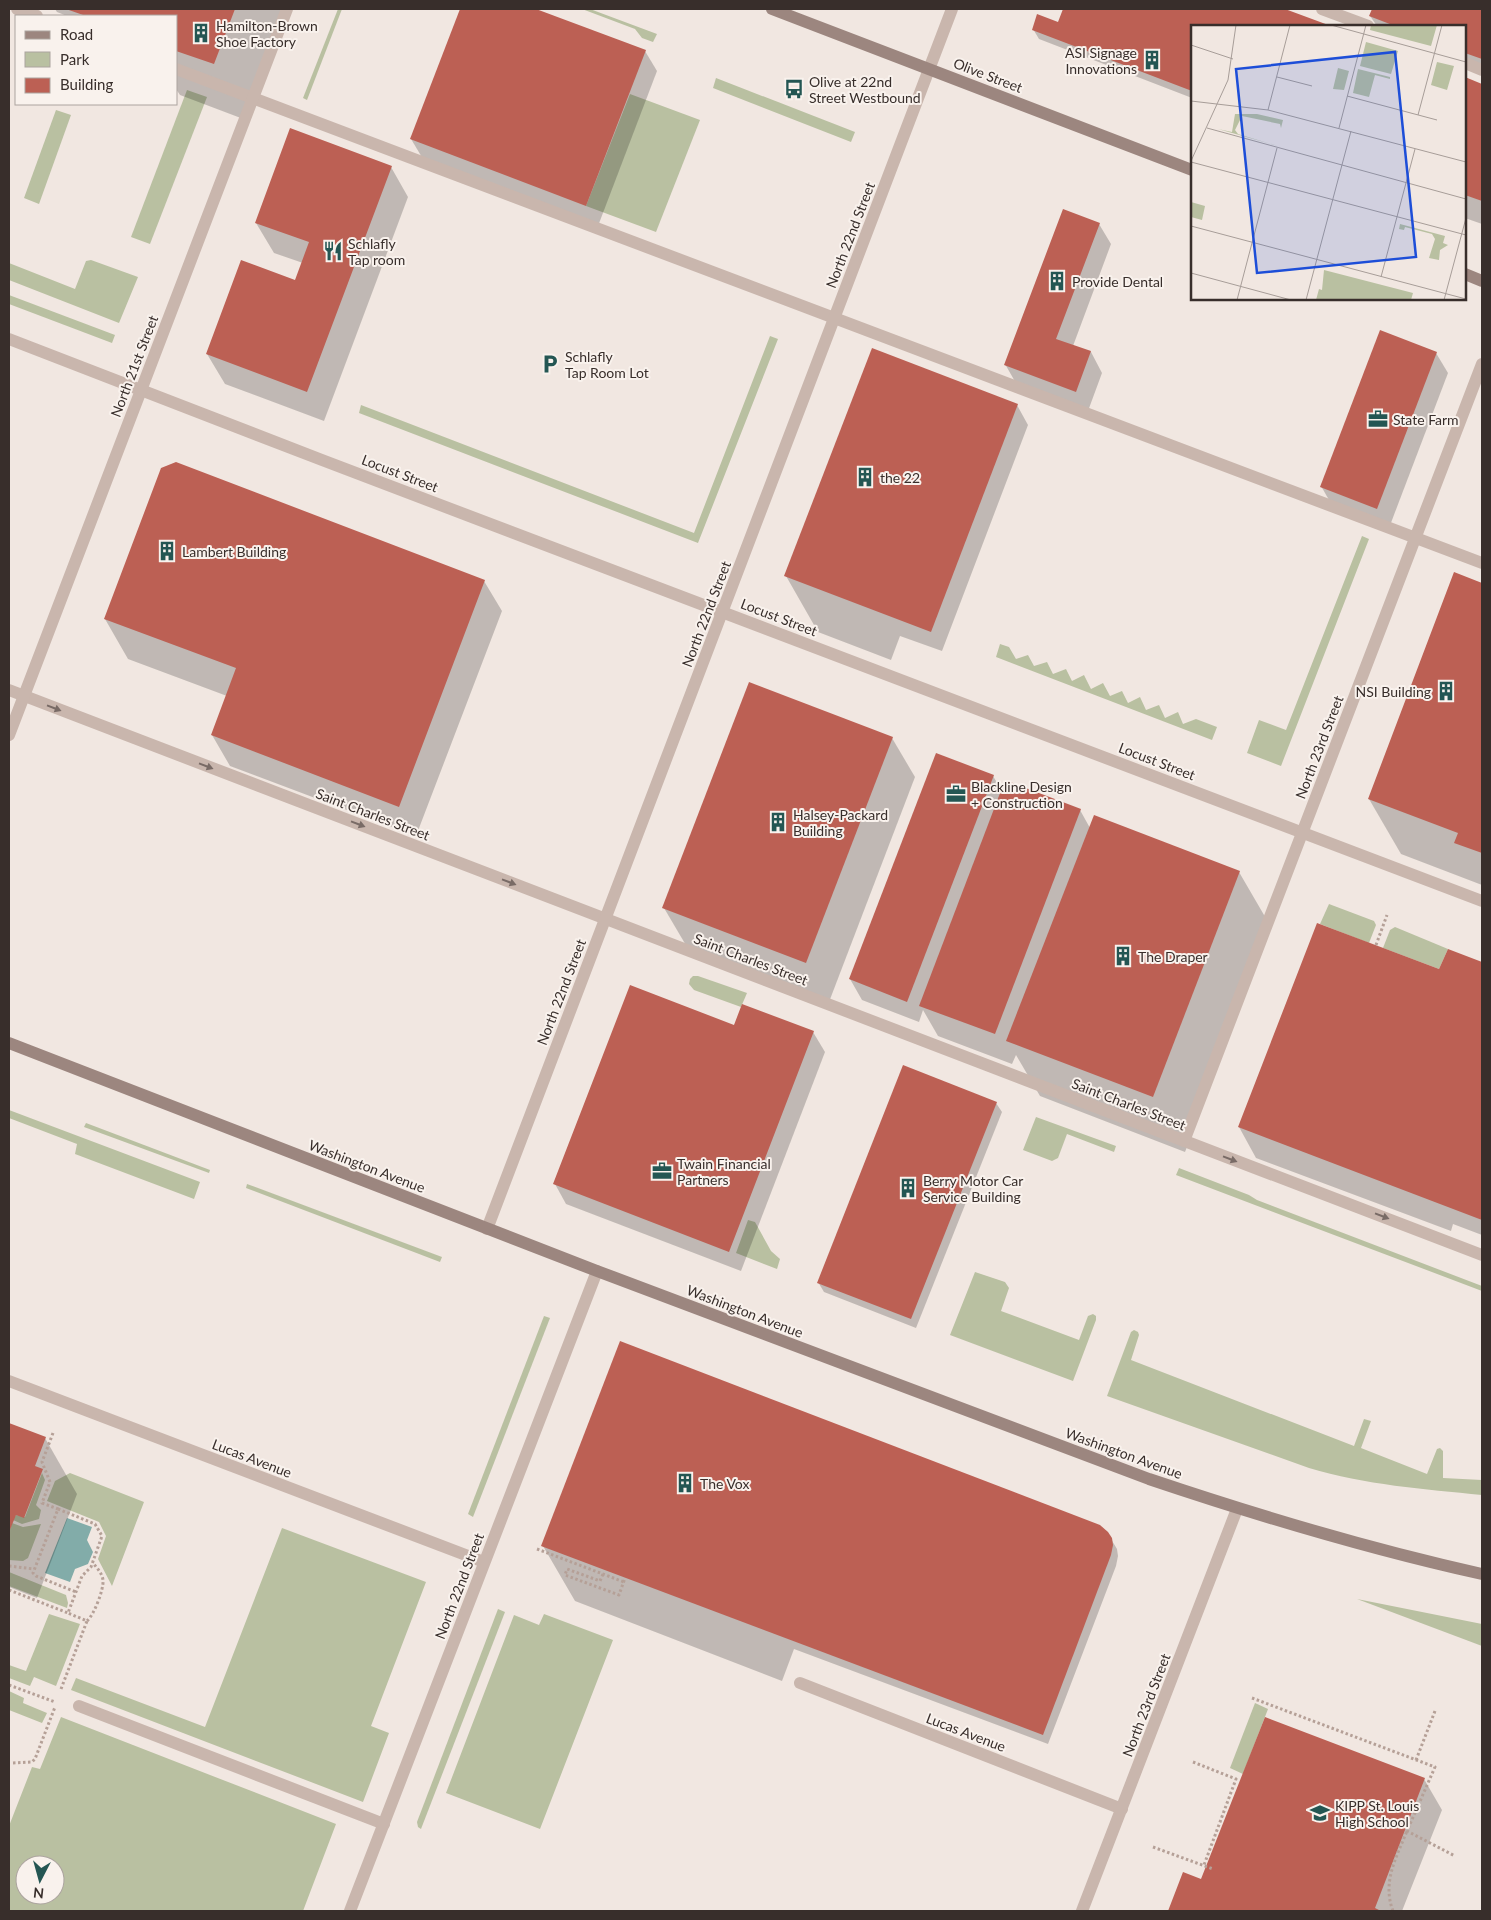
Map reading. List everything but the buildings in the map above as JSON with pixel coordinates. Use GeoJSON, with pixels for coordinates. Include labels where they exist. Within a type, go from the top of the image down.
{"type":"FeatureCollection","features":[{"type":"Feature","properties":{"kind":"main road","name":"Olive Street"},"geometry":{"type":"LineString","coordinates":[[772,9],[1191,170]]}},
{"type":"Feature","properties":{"kind":"main road"},"geometry":{"type":"LineString","coordinates":[[1466,274],[1482,280]]}},
{"type":"Feature","properties":{"kind":"main road","name":"Washington Avenue"},"geometry":{"type":"LineString","coordinates":[[9,1043],[597,1272],[1149,1479],[1237,1509],[1416,1559],[1482,1574]]}},
{"type":"Feature","properties":{"kind":"street"},"geometry":{"type":"LineString","coordinates":[[17,9],[34,15]]}},
{"type":"Feature","properties":{"kind":"street","name":"North 21st Street"},"geometry":{"type":"LineString","coordinates":[[9,735],[287,9]]}},
{"type":"Feature","properties":{"kind":"street","name":"North 22nd Street"},"geometry":{"type":"LineString","coordinates":[[486,1229],[952,9]]}},
{"type":"Feature","properties":{"kind":"street"},"geometry":{"type":"LineString","coordinates":[[1322,9],[1365,25]]}},
{"type":"Feature","properties":{"kind":"street"},"geometry":{"type":"LineString","coordinates":[[1466,64],[1482,70]]}},
{"type":"Feature","properties":{"kind":"street"},"geometry":{"type":"LineString","coordinates":[[178,70],[1482,563]]}},
{"type":"Feature","properties":{"kind":"street","name":"Locust Street"},"geometry":{"type":"LineString","coordinates":[[9,339],[1482,901]]}},
{"type":"Feature","properties":{"kind":"street","name":"North 23rd Street"},"geometry":{"type":"LineString","coordinates":[[1184,1141],[1482,364]]}},
{"type":"Feature","properties":{"kind":"street","name":"Saint Charles Street"},"geometry":{"type":"LineString","coordinates":[[9,690],[1482,1254]]}},
{"type":"Feature","properties":{"kind":"street","name":"North 22nd Street"},"geometry":{"type":"LineString","coordinates":[[350,1911],[597,1272]]}},
{"type":"Feature","properties":{"kind":"street","name":"Lucas Avenue"},"geometry":{"type":"LineString","coordinates":[[9,1381],[484,1562]]}},
{"type":"Feature","properties":{"kind":"street","name":"North 23rd Street"},"geometry":{"type":"LineString","coordinates":[[1082,1911],[1237,1509]]}},
{"type":"Feature","properties":{"kind":"street","name":"Lucas Avenue"},"geometry":{"type":"LineString","coordinates":[[800,1683],[1122,1809]]}},
{"type":"Feature","properties":{"kind":"street"},"geometry":{"type":"LineString","coordinates":[[79,1706],[384,1824]]}},
{"type":"Feature","properties":{"kind":"path"},"geometry":{"type":"LineString","coordinates":[[1376,945],[1387,915]]}},
{"type":"Feature","properties":{"kind":"path"},"geometry":{"type":"LineString","coordinates":[[53,1433],[42,1462],[50,1482],[42,1503],[96,1525],[102,1536],[91,1567],[82,1576],[68,1613]]}},
{"type":"Feature","properties":{"kind":"path"},"geometry":{"type":"LineString","coordinates":[[58,1509],[34,1572],[36,1576],[76,1592]]}},
{"type":"Feature","properties":{"kind":"path"},"geometry":{"type":"LineString","coordinates":[[537,1549],[625,1580],[619,1595],[565,1574],[567,1568],[600,1581],[604,1574]]}},
{"type":"Feature","properties":{"kind":"path"},"geometry":{"type":"LineString","coordinates":[[13,1763],[32,1762],[35,1760],[87,1621],[91,1617],[103,1581],[100,1572],[92,1563]]}},
{"type":"Feature","properties":{"kind":"path"},"geometry":{"type":"LineString","coordinates":[[9,1566],[34,1569]]}},
{"type":"Feature","properties":{"kind":"path"},"geometry":{"type":"LineString","coordinates":[[9,1590],[87,1621]]}},
{"type":"Feature","properties":{"kind":"path"},"geometry":{"type":"LineString","coordinates":[[9,1684],[56,1703]]}},
{"type":"Feature","properties":{"kind":"path"},"geometry":{"type":"LineString","coordinates":[[1252,1698],[1435,1767],[1391,1873],[1388,1889],[1393,1911]]}},
{"type":"Feature","properties":{"kind":"path"},"geometry":{"type":"LineString","coordinates":[[1416,1760],[1435,1711]]}},
{"type":"Feature","properties":{"kind":"path"},"geometry":{"type":"LineString","coordinates":[[1193,1762],[1236,1779],[1204,1865]]}},
{"type":"Feature","properties":{"kind":"path"},"geometry":{"type":"LineString","coordinates":[[1407,1832],[1455,1856]]}},
{"type":"Feature","properties":{"kind":"path"},"geometry":{"type":"LineString","coordinates":[[1154,1847],[1213,1869]]}},
{"type":"Feature","properties":{"kind":"green space"},"geometry":{"type":"Polygon","coordinates":[[[338,9],[342,9],[307,100],[303,98],[338,9]]]}},
{"type":"Feature","properties":{"kind":"green space"},"geometry":{"type":"Polygon","coordinates":[[[582,9],[590,9],[657,34],[653,42],[642,38],[635,29],[582,9]]]}},
{"type":"Feature","properties":{"kind":"green space"},"geometry":{"type":"Polygon","coordinates":[[[716,78],[855,132],[851,142],[713,88],[716,78]]]}},
{"type":"Feature","properties":{"kind":"green space"},"geometry":{"type":"Polygon","coordinates":[[[187,90],[207,97],[150,244],[131,237],[187,90]]]}},
{"type":"Feature","properties":{"kind":"green space"},"geometry":{"type":"Polygon","coordinates":[[[630,94],[700,120],[656,232],[586,206],[630,94]]]}},
{"type":"Feature","properties":{"kind":"green space"},"geometry":{"type":"Polygon","coordinates":[[[56,110],[71,115],[39,204],[24,198],[56,110]]]}},
{"type":"Feature","properties":{"kind":"green space"},"geometry":{"type":"Polygon","coordinates":[[[91,260],[138,277],[119,323],[9,280],[9,263],[75,289],[86,261],[91,260]]]}},
{"type":"Feature","properties":{"kind":"green space"},"geometry":{"type":"Polygon","coordinates":[[[9,295],[115,335],[112,343],[9,304],[9,295]]]}},
{"type":"Feature","properties":{"kind":"green space"},"geometry":{"type":"Polygon","coordinates":[[[770,336],[778,339],[698,543],[359,413],[361,405],[694,533],[770,336]]]}},
{"type":"Feature","properties":{"kind":"green space"},"geometry":{"type":"Polygon","coordinates":[[[1362,536],[1369,539],[1281,766],[1247,753],[1259,720],[1286,730],[1362,536]]]}},
{"type":"Feature","properties":{"kind":"green space"},"geometry":{"type":"Polygon","coordinates":[[[1000,644],[1009,647],[1016,659],[1028,655],[1034,666],[1047,662],[1053,674],[1066,669],[1072,681],[1084,675],[1091,689],[1103,683],[1110,696],[1122,691],[1128,703],[1140,697],[1146,710],[1159,705],[1165,718],[1178,712],[1183,724],[1196,719],[1217,727],[1212,740],[996,657],[1000,644]]]}},
{"type":"Feature","properties":{"kind":"green space"},"geometry":{"type":"Polygon","coordinates":[[[1329,904],[1374,921],[1376,925],[1369,943],[1320,924],[1329,904]]]}},
{"type":"Feature","properties":{"kind":"green space"},"geometry":{"type":"Polygon","coordinates":[[[1395,927],[1448,949],[1439,969],[1383,948],[1390,930],[1395,927]]]}},
{"type":"Feature","properties":{"kind":"green space"},"geometry":{"type":"Polygon","coordinates":[[[693,976],[698,976],[747,993],[741,1007],[694,990],[689,984],[693,976]]]}},
{"type":"Feature","properties":{"kind":"green space"},"geometry":{"type":"Polygon","coordinates":[[[9,1110],[200,1182],[194,1199],[75,1154],[77,1144],[9,1118],[9,1110]]]}},
{"type":"Feature","properties":{"kind":"green space"},"geometry":{"type":"Polygon","coordinates":[[[1036,1117],[1116,1146],[1114,1152],[1067,1134],[1058,1158],[1052,1161],[1023,1150],[1036,1117]]]}},
{"type":"Feature","properties":{"kind":"green space"},"geometry":{"type":"Polygon","coordinates":[[[86,1123],[210,1170],[209,1173],[84,1127],[86,1123]]]}},
{"type":"Feature","properties":{"kind":"green space"},"geometry":{"type":"Polygon","coordinates":[[[1179,1168],[1249,1195],[1257,1200],[1482,1286],[1482,1291],[1176,1175],[1179,1168]]]}},
{"type":"Feature","properties":{"kind":"green space"},"geometry":{"type":"Polygon","coordinates":[[[247,1184],[442,1257],[440,1262],[246,1188],[247,1184]]]}},
{"type":"Feature","properties":{"kind":"green space"},"geometry":{"type":"Polygon","coordinates":[[[748,1220],[755,1222],[771,1251],[780,1259],[777,1269],[736,1253],[748,1220]]]}},
{"type":"Feature","properties":{"kind":"green space"},"geometry":{"type":"Polygon","coordinates":[[[975,1272],[1005,1282],[1009,1288],[1001,1311],[1079,1340],[1088,1316],[1093,1314],[1096,1316],[1073,1381],[950,1335],[975,1272]]]}},
{"type":"Feature","properties":{"kind":"green space"},"geometry":{"type":"Polygon","coordinates":[[[544,1316],[550,1318],[473,1517],[468,1514],[544,1316]]]}},
{"type":"Feature","properties":{"kind":"green space"},"geometry":{"type":"Polygon","coordinates":[[[1134,1330],[1139,1335],[1131,1360],[1354,1446],[1364,1419],[1371,1421],[1361,1448],[1427,1474],[1437,1449],[1440,1448],[1443,1451],[1443,1478],[1482,1480],[1482,1495],[1395,1486],[1330,1474],[1107,1396],[1131,1332],[1134,1330]]]}},
{"type":"Feature","properties":{"kind":"green space"},"geometry":{"type":"Polygon","coordinates":[[[42,1473],[45,1480],[36,1505],[41,1510],[39,1519],[22,1524],[13,1520],[16,1515],[25,1517],[42,1473]]]}},
{"type":"Feature","properties":{"kind":"green space"},"geometry":{"type":"Polygon","coordinates":[[[70,1473],[144,1502],[112,1586],[98,1559],[106,1536],[99,1522],[47,1501],[55,1481],[70,1473]]]}},
{"type":"Feature","properties":{"kind":"green space"},"geometry":{"type":"Polygon","coordinates":[[[12,1523],[23,1527],[41,1524],[28,1558],[23,1561],[9,1560],[9,1532],[12,1523]]]}},
{"type":"Feature","properties":{"kind":"green space"},"geometry":{"type":"Polygon","coordinates":[[[282,1528],[426,1582],[371,1726],[389,1733],[363,1802],[71,1690],[76,1678],[205,1727],[282,1528]]]}},
{"type":"Feature","properties":{"kind":"green space"},"geometry":{"type":"Polygon","coordinates":[[[9,1572],[66,1595],[67,1608],[9,1586],[9,1572]]]}},
{"type":"Feature","properties":{"kind":"green space"},"geometry":{"type":"Polygon","coordinates":[[[1357,1599],[1482,1624],[1482,1646],[1357,1599]]]}},
{"type":"Feature","properties":{"kind":"green space"},"geometry":{"type":"Polygon","coordinates":[[[498,1609],[505,1612],[421,1829],[418,1827],[417,1822],[498,1609]]]}},
{"type":"Feature","properties":{"kind":"green space"},"geometry":{"type":"Polygon","coordinates":[[[49,1614],[80,1624],[56,1686],[34,1677],[30,1686],[9,1678],[9,1665],[26,1671],[49,1614]]]}},
{"type":"Feature","properties":{"kind":"green space"},"geometry":{"type":"Polygon","coordinates":[[[544,1614],[613,1640],[540,1829],[446,1793],[514,1615],[539,1625],[544,1614]]]}},
{"type":"Feature","properties":{"kind":"green space"},"geometry":{"type":"Polygon","coordinates":[[[9,1691],[24,1698],[23,1703],[47,1713],[42,1723],[9,1710],[9,1691]]]}},
{"type":"Feature","properties":{"kind":"green space"},"geometry":{"type":"Polygon","coordinates":[[[1255,1703],[1268,1709],[1243,1774],[1230,1768],[1255,1703]]]}},
{"type":"Feature","properties":{"kind":"green space"},"geometry":{"type":"Polygon","coordinates":[[[61,1717],[336,1824],[303,1911],[9,1911],[9,1826],[32,1767],[40,1769],[61,1717]]]}},
{"type":"Feature","properties":{"kind":"water"},"geometry":{"type":"Polygon","coordinates":[[[67,1518],[92,1527],[87,1540],[93,1552],[88,1564],[75,1569],[70,1582],[45,1573],[67,1518]]]}},
{"type":"Feature","properties":{"kind":"place","name":"Hamilton-Brown Shoe Factory"},"geometry":{"type":"Point","coordinates":[201,33]}},
{"type":"Feature","properties":{"kind":"place","name":"ASI Signage Innovations"},"geometry":{"type":"Point","coordinates":[1152,60]}},
{"type":"Feature","properties":{"kind":"place","name":"Olive at 22nd Street Westbound"},"geometry":{"type":"Point","coordinates":[794,89]}},
{"type":"Feature","properties":{"kind":"place","name":"Schlafly Tap room"},"geometry":{"type":"Point","coordinates":[333,251]}},
{"type":"Feature","properties":{"kind":"place","name":"Provide Dental"},"geometry":{"type":"Point","coordinates":[1057,281]}},
{"type":"Feature","properties":{"kind":"place","name":"Schlafly Tap Room Lot"},"geometry":{"type":"Point","coordinates":[550,364]}},
{"type":"Feature","properties":{"kind":"place","name":"State Farm"},"geometry":{"type":"Point","coordinates":[1378,419]}},
{"type":"Feature","properties":{"kind":"place","name":"the 22"},"geometry":{"type":"Point","coordinates":[865,477]}},
{"type":"Feature","properties":{"kind":"place","name":"Lambert Building"},"geometry":{"type":"Point","coordinates":[167,551]}},
{"type":"Feature","properties":{"kind":"place","name":"NSI Building"},"geometry":{"type":"Point","coordinates":[1446,691]}},
{"type":"Feature","properties":{"kind":"place","name":"Blackline Design + Construction"},"geometry":{"type":"Point","coordinates":[956,794]}},
{"type":"Feature","properties":{"kind":"place","name":"Halsey-Packard Building"},"geometry":{"type":"Point","coordinates":[778,822]}},
{"type":"Feature","properties":{"kind":"place","name":"The Draper"},"geometry":{"type":"Point","coordinates":[1123,956]}},
{"type":"Feature","properties":{"kind":"place","name":"Twain Financial Partners"},"geometry":{"type":"Point","coordinates":[662,1171]}},
{"type":"Feature","properties":{"kind":"place","name":"Berry Motor Car Service Building"},"geometry":{"type":"Point","coordinates":[908,1188]}},
{"type":"Feature","properties":{"kind":"place","name":"The Vox"},"geometry":{"type":"Point","coordinates":[685,1483]}},
{"type":"Feature","properties":{"kind":"place","name":"KIPP St. Louis High School"},"geometry":{"type":"Point","coordinates":[1320,1813]}}]}
